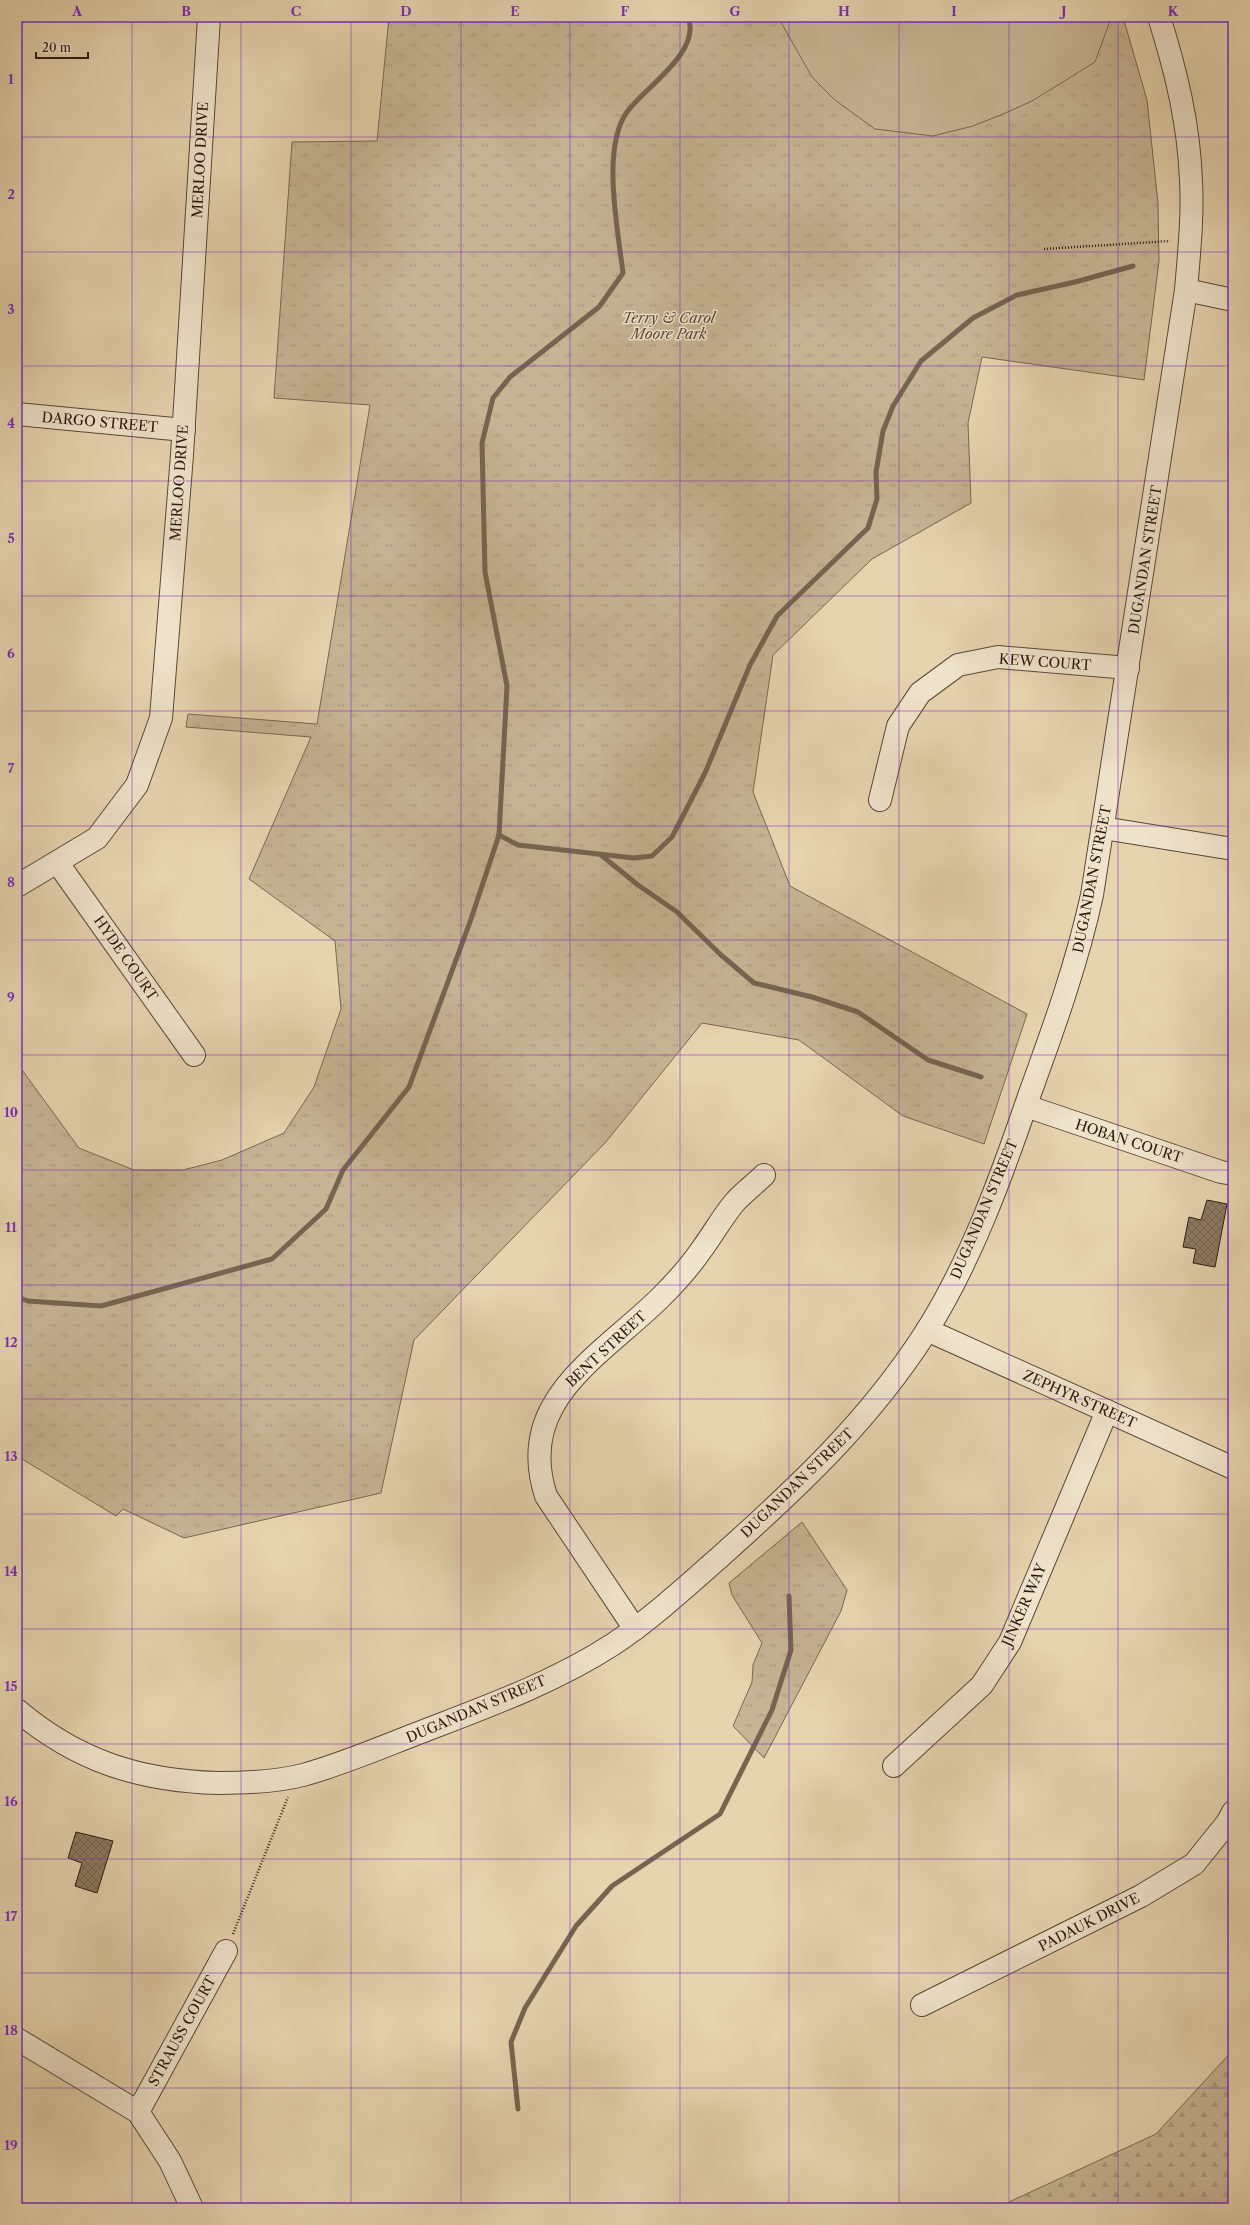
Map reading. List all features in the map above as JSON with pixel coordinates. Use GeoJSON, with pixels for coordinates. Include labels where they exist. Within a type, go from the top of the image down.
{"type":"FeatureCollection","features":[{"type":"Feature","properties":{"kind":"street","name":"MERLOO DRIVE"},"geometry":{"type":"LineString","coordinates":[[17,886],[97,838],[137,786],[161,718],[184,430],[209,17]]}},
{"type":"Feature","properties":{"kind":"street","name":"DUGANDAN STREET"},"geometry":{"type":"LineString","coordinates":[[17,1710],[51,1734],[99,1761],[149,1776],[199,1782],[250,1783],[296,1776],[354,1758],[533,1688],[609,1646],[635,1629],[694,1579],[821,1464],[875,1402],[927,1330],[974,1240],[1000,1179],[1026,1106],[1069,983],[1084,934],[1103,828],[1186,290],[1191,222],[1191,181],[1188,137],[1179,84],[1159,17]]}},
{"type":"Feature","properties":{"kind":"street"},"geometry":{"type":"LineString","coordinates":[[1186,290],[1233,300]]}},
{"type":"Feature","properties":{"kind":"street","name":"DARGO STREET"},"geometry":{"type":"LineString","coordinates":[[17,414],[184,430]]}},
{"type":"Feature","properties":{"kind":"street","name":"KEW COURT"},"geometry":{"type":"LineString","coordinates":[[880,800],[898,726],[920,693],[958,665],[998,657],[1128,668]]}},
{"type":"Feature","properties":{"kind":"street"},"geometry":{"type":"LineString","coordinates":[[1103,828],[1233,849]]}},
{"type":"Feature","properties":{"kind":"street","name":"HYDE COURT"},"geometry":{"type":"LineString","coordinates":[[57,862],[194,1055]]}},
{"type":"Feature","properties":{"kind":"street","name":"HOBAN COURT"},"geometry":{"type":"LineString","coordinates":[[1026,1106],[1221,1172],[1233,1174]]}},
{"type":"Feature","properties":{"kind":"street","name":"BENT STREET"},"geometry":{"type":"LineString","coordinates":[[635,1629],[546,1496],[539,1476],[538,1454],[542,1431],[552,1407],[565,1386],[636,1322],[664,1294],[701,1251],[735,1202],[764,1175]]}},
{"type":"Feature","properties":{"kind":"street","name":"ZEPHYR STREET"},"geometry":{"type":"LineString","coordinates":[[927,1330],[1233,1468]]}},
{"type":"Feature","properties":{"kind":"street","name":"JINKER WAY"},"geometry":{"type":"LineString","coordinates":[[894,1766],[982,1685],[1010,1642],[1107,1411]]}},
{"type":"Feature","properties":{"kind":"street","name":"PADAUK DRIVE"},"geometry":{"type":"LineString","coordinates":[[922,2005],[1141,1896],[1194,1864],[1227,1823],[1233,1812]]}},
{"type":"Feature","properties":{"kind":"street","name":"STRAUSS COURT"},"geometry":{"type":"LineString","coordinates":[[138,2112],[226,1951]]}},
{"type":"Feature","properties":{"kind":"street"},"geometry":{"type":"LineString","coordinates":[[17,2039],[138,2112],[170,2161],[192,2208]]}},
{"type":"Feature","properties":{"kind":"path"},"geometry":{"type":"LineString","coordinates":[[1044,249],[1170,241]]}},
{"type":"Feature","properties":{"kind":"path"},"geometry":{"type":"LineString","coordinates":[[226,1951],[296,1776]]}},
{"type":"Feature","properties":{"kind":"green space","name":"Terry & Carol Moore Park"},"geometry":{"type":"Polygon","coordinates":[[[389,17],[1123,17],[1147,100],[1158,203],[1159,261],[1144,380],[982,357],[968,423],[971,503],[872,559],[773,655],[753,792],[790,886],[1027,1014],[984,1144],[903,1116],[799,1040],[702,1023],[605,1143],[414,1340],[381,1493],[184,1538],[123,1509],[116,1516],[17,1456],[17,1063],[79,1148],[134,1170],[183,1170],[222,1160],[284,1133],[314,1087],[341,1009],[335,941],[249,879],[311,737],[186,727],[188,714],[317,724],[370,405],[274,398],[292,142],[377,141],[389,17]]]}},
{"type":"Feature","properties":{"kind":"green space"},"geometry":{"type":"Polygon","coordinates":[[[778,17],[1108,17],[1110,21],[1095,62],[1032,101],[973,126],[933,136],[875,129],[835,100],[812,77],[778,17]]]}},
{"type":"Feature","properties":{"kind":"green space"},"geometry":{"type":"Polygon","coordinates":[[[802,1522],[847,1590],[841,1611],[764,1758],[733,1726],[752,1682],[753,1665],[762,1643],[732,1595],[729,1583],[802,1522]]]}},
{"type":"Feature","properties":{"kind":"green space"},"geometry":{"type":"Polygon","coordinates":[[[1233,2050],[1233,2208],[996,2208],[1156,2134],[1233,2050]]]}},
{"type":"Feature","properties":{"kind":"building"},"geometry":{"type":"Polygon","coordinates":[[[1207,1200],[1227,1204],[1215,1267],[1193,1263],[1196,1249],[1183,1247],[1189,1217],[1201,1220],[1207,1200]]]}},
{"type":"Feature","properties":{"kind":"building"},"geometry":{"type":"Polygon","coordinates":[[[76,1832],[113,1841],[97,1893],[75,1886],[82,1863],[68,1858],[76,1832]]]}},
{"type":"Feature","properties":{"kind":"waterway"},"geometry":{"type":"LineString","coordinates":[[17,1297],[28,1301],[101,1306],[272,1259],[326,1209],[343,1170],[409,1087],[470,922],[499,835],[507,686],[485,572],[482,443],[493,398],[510,377],[599,307],[623,273],[613,190],[613,167],[619,127],[627,112],[635,102],[670,68],[680,56],[687,43],[690,30],[688,17]]}},
{"type":"Feature","properties":{"kind":"waterway"},"geometry":{"type":"LineString","coordinates":[[499,835],[518,845],[634,858],[652,856],[672,837],[705,773],[750,665],[777,616],[868,528],[877,499],[876,472],[883,431],[893,406],[921,361],[973,318],[1017,295],[1075,282],[1133,266]]}},
{"type":"Feature","properties":{"kind":"waterway"},"geometry":{"type":"LineString","coordinates":[[601,855],[638,885],[677,912],[721,955],[754,983],[812,997],[858,1012],[928,1060],[981,1077]]}},
{"type":"Feature","properties":{"kind":"waterway"},"geometry":{"type":"LineString","coordinates":[[518,2109],[511,2042],[525,2008],[576,1926],[612,1886],[720,1814],[772,1710],[791,1650],[789,1596]]}}]}
